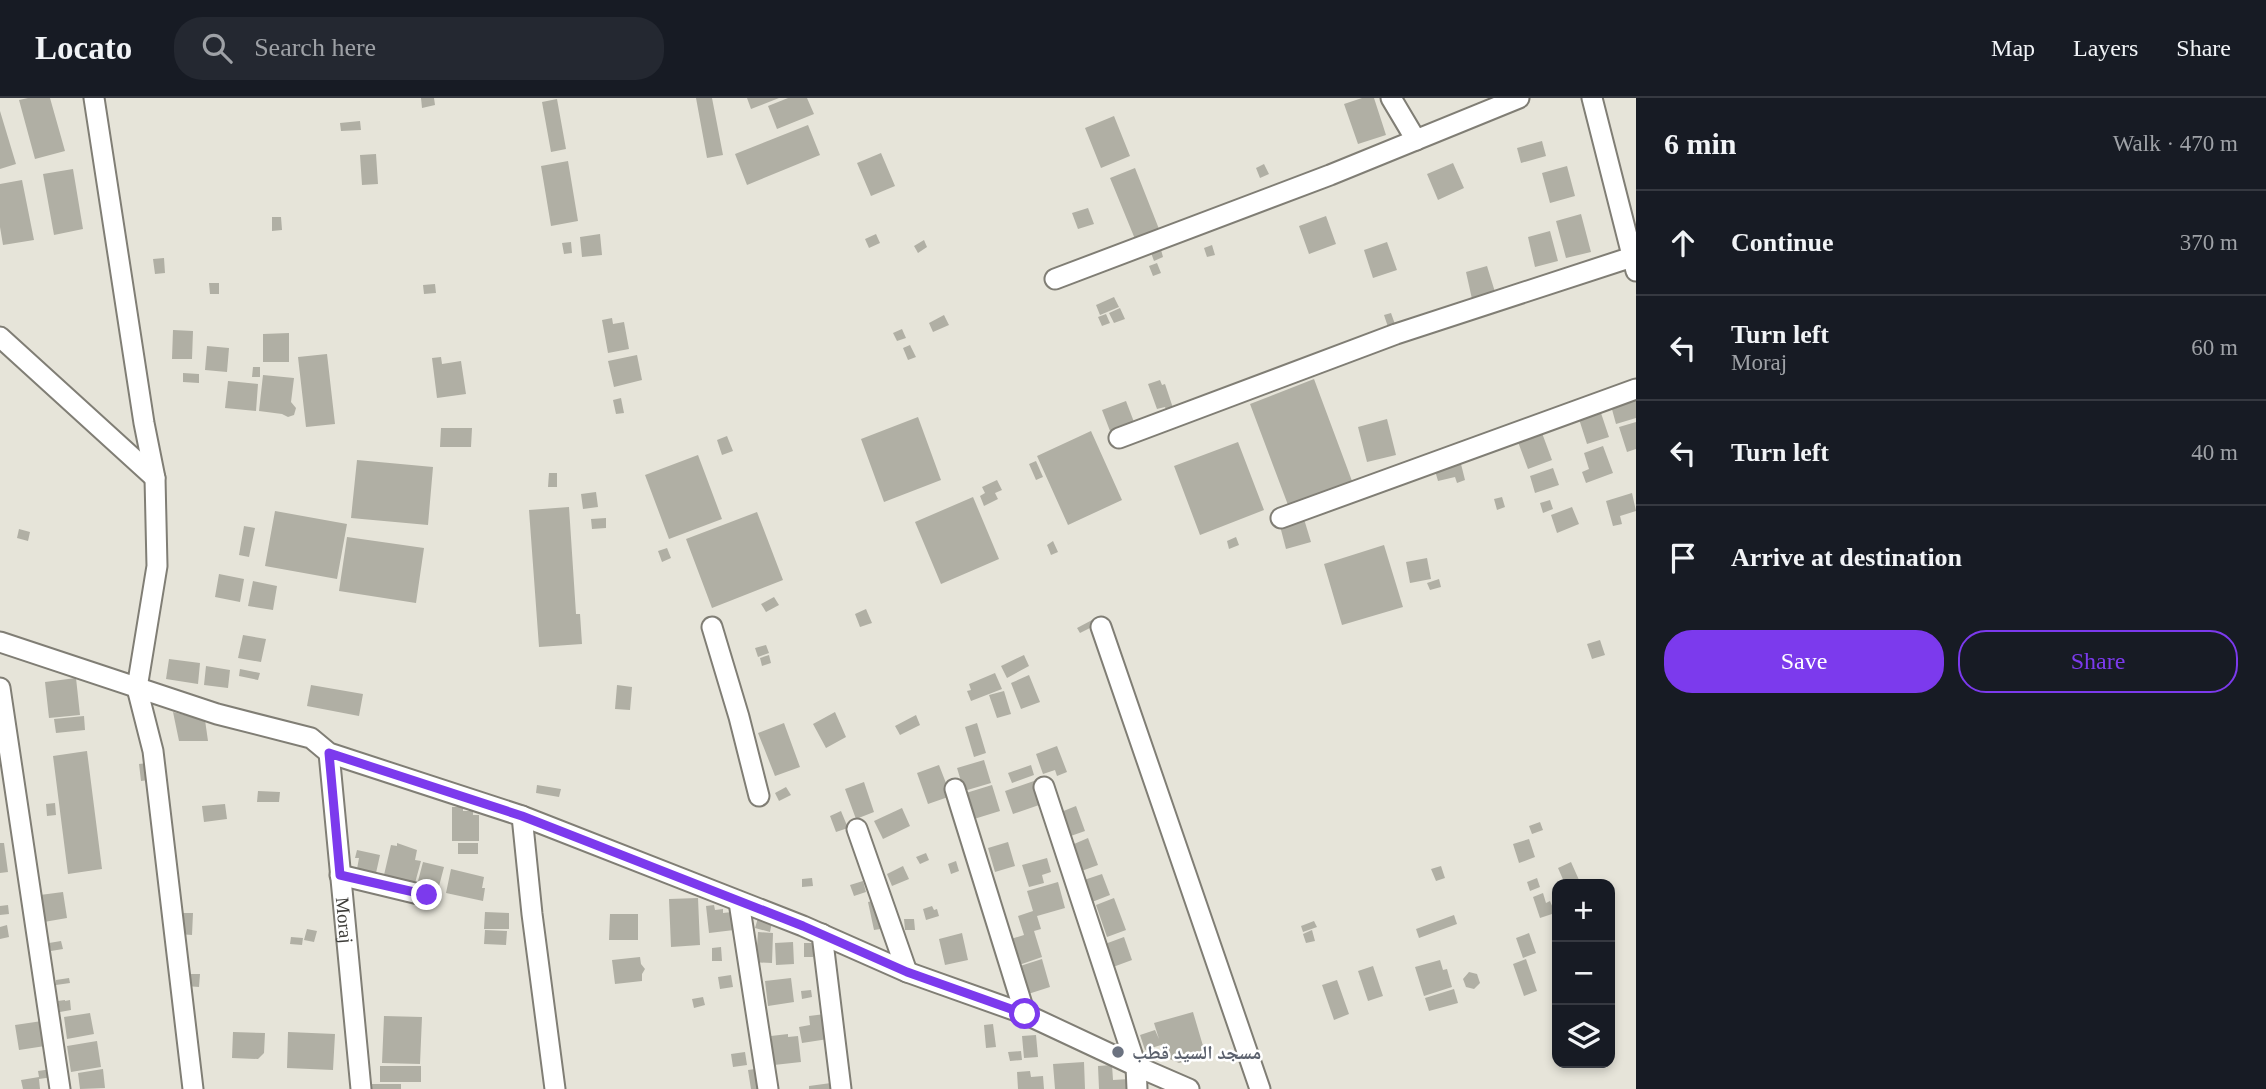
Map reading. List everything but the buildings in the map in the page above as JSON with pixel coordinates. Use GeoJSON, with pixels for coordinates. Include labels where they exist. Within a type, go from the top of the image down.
{"type":"FeatureCollection","features":[{"type":"Feature","properties":{"kind":"street"},"geometry":{"type":"LineString","coordinates":[[94,98],[144,424],[155,478],[157,566],[138,688],[155,765],[193,1089]]}},
{"type":"Feature","properties":{"kind":"street"},"geometry":{"type":"LineString","coordinates":[[1391,98],[1416,139]]}},
{"type":"Feature","properties":{"kind":"street"},"geometry":{"type":"LineString","coordinates":[[1055,279],[1304,185],[1519,98]]}},
{"type":"Feature","properties":{"kind":"street"},"geometry":{"type":"LineString","coordinates":[[1119,438],[1396,334],[1634,264],[1592,98]]}},
{"type":"Feature","properties":{"kind":"street"},"geometry":{"type":"LineString","coordinates":[[0,337],[155,478]]}},
{"type":"Feature","properties":{"kind":"street"},"geometry":{"type":"LineString","coordinates":[[1281,518],[1636,389]]}},
{"type":"Feature","properties":{"kind":"street"},"geometry":{"type":"LineString","coordinates":[[712,627],[759,796]]}},
{"type":"Feature","properties":{"kind":"street"},"geometry":{"type":"LineString","coordinates":[[1101,627],[1260,1089]]}},
{"type":"Feature","properties":{"kind":"street"},"geometry":{"type":"LineString","coordinates":[[0,642],[217,714],[311,738],[329,753],[522,816],[822,934],[907,972],[1025,1014],[1189,1089]]}},
{"type":"Feature","properties":{"kind":"street"},"geometry":{"type":"LineString","coordinates":[[0,688],[60,1089]]}},
{"type":"Feature","properties":{"kind":"street","name":"Moraj"},"geometry":{"type":"LineString","coordinates":[[329,753],[361,1089]]}},
{"type":"Feature","properties":{"kind":"street"},"geometry":{"type":"LineString","coordinates":[[1044,787],[1136,1066],[1137,1089]]}},
{"type":"Feature","properties":{"kind":"street"},"geometry":{"type":"LineString","coordinates":[[955,789],[1025,1014]]}},
{"type":"Feature","properties":{"kind":"street"},"geometry":{"type":"LineString","coordinates":[[522,816],[555,1089]]}},
{"type":"Feature","properties":{"kind":"street"},"geometry":{"type":"LineString","coordinates":[[857,830],[907,972]]}},
{"type":"Feature","properties":{"kind":"street"},"geometry":{"type":"LineString","coordinates":[[340,875],[427,895]]}},
{"type":"Feature","properties":{"kind":"street"},"geometry":{"type":"LineString","coordinates":[[739,902],[768,1089]]}},
{"type":"Feature","properties":{"kind":"street"},"geometry":{"type":"LineString","coordinates":[[822,934],[841,1089]]}},
{"type":"Feature","properties":{"kind":"place","name":"مسجد السيد قطب"},"geometry":{"type":"Point","coordinates":[1118,1052]}},
{"type":"Feature","properties":{"kind":"route"},"geometry":{"type":"LineString","coordinates":[[427,895],[340,875],[329,753],[522,816],[803,926],[907,972],[1025,1014]]}}]}
